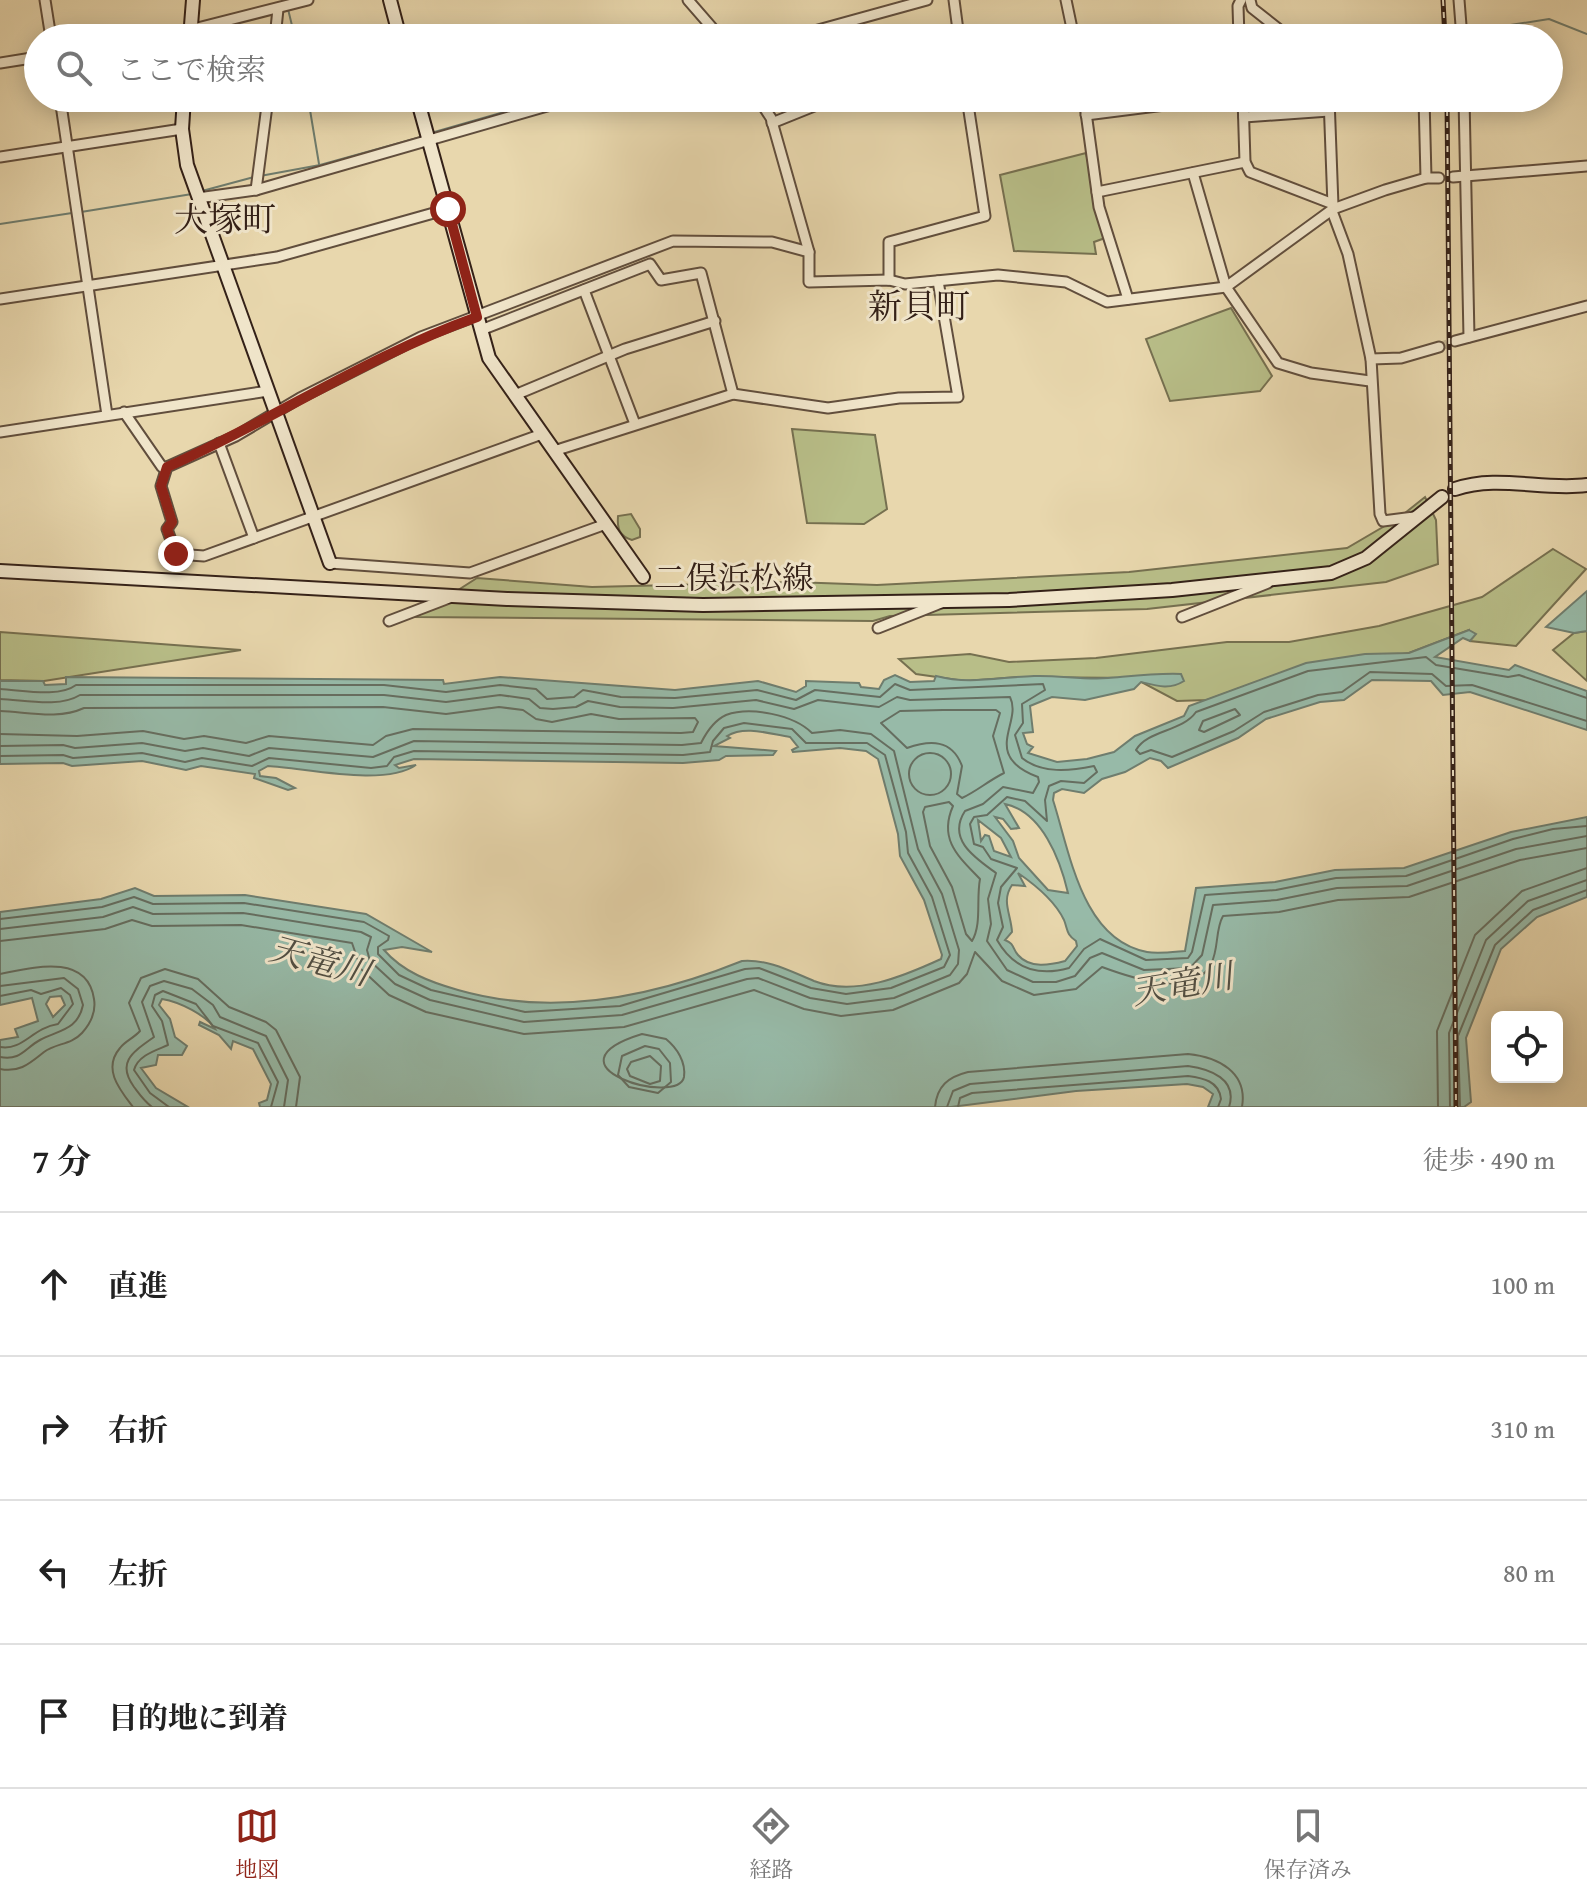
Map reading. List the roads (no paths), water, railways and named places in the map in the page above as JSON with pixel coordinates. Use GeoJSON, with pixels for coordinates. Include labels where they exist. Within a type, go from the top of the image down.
{"type":"FeatureCollection","features":[{"type":"Feature","properties":{"kind":"main road"},"geometry":{"type":"LineString","coordinates":[[191,24],[193,0]]}},
{"type":"Feature","properties":{"kind":"main road"},"geometry":{"type":"LineString","coordinates":[[390,0],[396,24]]}},
{"type":"Feature","properties":{"kind":"main road"},"geometry":{"type":"LineString","coordinates":[[183,112],[187,165],[330,563]]}},
{"type":"Feature","properties":{"kind":"main road"},"geometry":{"type":"LineString","coordinates":[[421,112],[489,358],[643,577]]}},
{"type":"Feature","properties":{"kind":"main road"},"geometry":{"type":"LineString","coordinates":[[1455,489],[1494,481],[1570,487],[1587,485]]}},
{"type":"Feature","properties":{"kind":"main road","name":"二俣浜松線"},"geometry":{"type":"LineString","coordinates":[[0,571],[703,605],[1069,597],[1273,580],[1347,568],[1366,558],[1442,497]]}},
{"type":"Feature","properties":{"kind":"street"},"geometry":{"type":"LineString","coordinates":[[45,0],[49,24]]}},
{"type":"Feature","properties":{"kind":"street"},"geometry":{"type":"LineString","coordinates":[[225,24],[308,0]]}},
{"type":"Feature","properties":{"kind":"street"},"geometry":{"type":"LineString","coordinates":[[688,0],[712,24]]}},
{"type":"Feature","properties":{"kind":"street"},"geometry":{"type":"LineString","coordinates":[[840,24],[927,0]]}},
{"type":"Feature","properties":{"kind":"street"},"geometry":{"type":"LineString","coordinates":[[954,0],[957,24]]}},
{"type":"Feature","properties":{"kind":"street"},"geometry":{"type":"LineString","coordinates":[[1066,0],[1071,24]]}},
{"type":"Feature","properties":{"kind":"street"},"geometry":{"type":"LineString","coordinates":[[1239,24],[1241,0]]}},
{"type":"Feature","properties":{"kind":"street"},"geometry":{"type":"LineString","coordinates":[[1250,0],[1252,8],[1272,24]]}},
{"type":"Feature","properties":{"kind":"street"},"geometry":{"type":"LineString","coordinates":[[1459,0],[1460,24]]}},
{"type":"Feature","properties":{"kind":"street"},"geometry":{"type":"LineString","coordinates":[[279,24],[284,7]]}},
{"type":"Feature","properties":{"kind":"street"},"geometry":{"type":"LineString","coordinates":[[0,63],[24,59]]}},
{"type":"Feature","properties":{"kind":"street"},"geometry":{"type":"LineString","coordinates":[[62,112],[107,415]]}},
{"type":"Feature","properties":{"kind":"street"},"geometry":{"type":"LineString","coordinates":[[256,190],[266,112]]}},
{"type":"Feature","properties":{"kind":"street"},"geometry":{"type":"LineString","coordinates":[[198,198],[256,190],[524,112]]}},
{"type":"Feature","properties":{"kind":"street"},"geometry":{"type":"LineString","coordinates":[[766,112],[772,123],[809,252],[809,282],[889,280],[905,284],[998,275],[1066,282],[1107,302],[1226,287],[1333,208],[1426,178],[1439,178]]}},
{"type":"Feature","properties":{"kind":"street"},"geometry":{"type":"LineString","coordinates":[[772,123],[799,112]]}},
{"type":"Feature","properties":{"kind":"street"},"geometry":{"type":"LineString","coordinates":[[889,280],[889,242],[985,216],[969,112]]}},
{"type":"Feature","properties":{"kind":"street"},"geometry":{"type":"LineString","coordinates":[[1086,112],[1097,192],[1128,299]]}},
{"type":"Feature","properties":{"kind":"street"},"geometry":{"type":"LineString","coordinates":[[1086,115],[1110,112]]}},
{"type":"Feature","properties":{"kind":"street"},"geometry":{"type":"LineString","coordinates":[[1244,112],[1245,162],[1250,172],[1333,208]]}},
{"type":"Feature","properties":{"kind":"street"},"geometry":{"type":"LineString","coordinates":[[1244,117],[1315,112]]}},
{"type":"Feature","properties":{"kind":"street"},"geometry":{"type":"LineString","coordinates":[[1329,112],[1333,208],[1348,254],[1371,359],[1380,514],[1383,521],[1389,522],[1415,517]]}},
{"type":"Feature","properties":{"kind":"street"},"geometry":{"type":"LineString","coordinates":[[1424,112],[1426,178]]}},
{"type":"Feature","properties":{"kind":"street"},"geometry":{"type":"LineString","coordinates":[[1465,112],[1469,337]]}},
{"type":"Feature","properties":{"kind":"street"},"geometry":{"type":"LineString","coordinates":[[0,157],[182,129]]}},
{"type":"Feature","properties":{"kind":"street"},"geometry":{"type":"LineString","coordinates":[[1097,192],[1245,162]]}},
{"type":"Feature","properties":{"kind":"street"},"geometry":{"type":"LineString","coordinates":[[1453,177],[1587,166]]}},
{"type":"Feature","properties":{"kind":"street"},"geometry":{"type":"LineString","coordinates":[[1193,173],[1226,287],[1278,363],[1311,373],[1370,381]]}},
{"type":"Feature","properties":{"kind":"street"},"geometry":{"type":"LineString","coordinates":[[0,299],[277,257],[448,209]]}},
{"type":"Feature","properties":{"kind":"street"},"geometry":{"type":"LineString","coordinates":[[479,323],[673,241],[772,242],[809,252]]}},
{"type":"Feature","properties":{"kind":"street"},"geometry":{"type":"LineString","coordinates":[[124,412],[162,467],[167,467],[421,337],[479,323],[584,290],[650,264],[661,280],[701,273],[733,394]]}},
{"type":"Feature","properties":{"kind":"street"},"geometry":{"type":"LineString","coordinates":[[554,451],[733,394],[828,408],[899,398],[958,397],[938,281]]}},
{"type":"Feature","properties":{"kind":"street"},"geometry":{"type":"LineString","coordinates":[[584,290],[635,424]]}},
{"type":"Feature","properties":{"kind":"street"},"geometry":{"type":"LineString","coordinates":[[1455,341],[1587,306]]}},
{"type":"Feature","properties":{"kind":"street"},"geometry":{"type":"LineString","coordinates":[[515,395],[608,355],[715,321]]}},
{"type":"Feature","properties":{"kind":"street"},"geometry":{"type":"LineString","coordinates":[[1371,359],[1401,358],[1439,347]]}},
{"type":"Feature","properties":{"kind":"street"},"geometry":{"type":"LineString","coordinates":[[0,432],[268,391]]}},
{"type":"Feature","properties":{"kind":"street"},"geometry":{"type":"LineString","coordinates":[[167,467],[161,486],[172,522],[167,529],[176,554],[204,556],[542,434]]}},
{"type":"Feature","properties":{"kind":"street"},"geometry":{"type":"LineString","coordinates":[[219,443],[254,538]]}},
{"type":"Feature","properties":{"kind":"street"},"geometry":{"type":"LineString","coordinates":[[330,563],[470,573],[606,524]]}},
{"type":"Feature","properties":{"kind":"street"},"geometry":{"type":"LineString","coordinates":[[1182,617],[1273,580]]}},
{"type":"Feature","properties":{"kind":"street"},"geometry":{"type":"LineString","coordinates":[[389,621],[458,595]]}},
{"type":"Feature","properties":{"kind":"street"},"geometry":{"type":"LineString","coordinates":[[878,628],[945,601]]}},
{"type":"Feature","properties":{"kind":"water"},"geometry":{"type":"Polygon","coordinates":[[[1587,591],[1587,631],[1574,633],[1546,627],[1587,591]]]}},
{"type":"Feature","properties":{"kind":"water","name":"天竜川"},"geometry":{"type":"Polygon","coordinates":[[[1469,630],[1476,634],[1470,641],[1463,638],[1435,657],[1509,670],[1515,665],[1587,691],[1587,730],[1470,692],[1443,695],[1431,681],[1372,680],[1344,700],[1320,702],[1266,719],[1238,738],[1168,768],[1161,761],[1150,758],[1125,772],[1102,779],[1084,793],[1062,789],[1054,793],[1053,800],[1073,868],[1093,913],[1107,931],[1125,944],[1156,953],[1185,951],[1196,888],[1275,882],[1335,870],[1404,868],[1511,832],[1587,817],[1587,897],[1537,917],[1501,949],[1466,1038],[1471,1102],[1464,1107],[1208,1107],[1213,1094],[1203,1087],[1187,1084],[1076,1091],[951,1107],[260,1107],[259,1103],[267,1100],[271,1084],[253,1049],[233,1041],[231,1049],[219,1035],[199,1025],[200,1022],[215,1029],[199,1014],[162,999],[159,1005],[170,1019],[175,1037],[187,1046],[182,1055],[158,1055],[156,1065],[141,1068],[156,1088],[188,1107],[0,1107],[0,1040],[18,1037],[15,1029],[38,1021],[32,998],[0,1005],[0,912],[101,899],[135,888],[154,896],[245,895],[366,914],[432,952],[402,947],[384,950],[418,975],[458,990],[530,1002],[602,999],[638,993],[673,985],[742,961],[770,964],[830,985],[862,986],[911,972],[941,959],[942,955],[924,900],[900,856],[898,834],[878,759],[866,751],[840,748],[793,752],[798,747],[790,737],[742,731],[727,736],[730,738],[714,746],[776,751],[773,755],[726,756],[719,760],[683,763],[414,759],[395,765],[399,768],[416,765],[402,771],[365,776],[268,766],[259,771],[260,776],[276,778],[295,788],[288,790],[254,778],[255,774],[201,766],[186,770],[142,761],[72,766],[63,763],[0,764],[0,681],[66,684],[66,677],[443,680],[444,684],[500,677],[675,690],[758,681],[796,692],[806,686],[806,681],[859,683],[861,687],[879,689],[884,680],[895,675],[910,682],[934,681],[936,676],[973,680],[1181,674],[1184,681],[1174,686],[1141,682],[1134,689],[1085,700],[1052,697],[1030,706],[1033,732],[1023,733],[1027,744],[1033,747],[1028,753],[1057,762],[1114,752],[1135,736],[1184,716],[1189,706],[1306,663],[1365,654],[1409,653],[1469,630]],[[1005,804],[1019,828],[1011,829],[1003,819],[995,817],[1013,841],[1019,858],[1048,890],[1068,893],[1054,852],[1039,827],[1029,816],[1005,804]],[[978,820],[981,841],[985,835],[989,836],[994,851],[1011,857],[1001,838],[978,820]],[[1018,873],[1025,886],[1012,885],[1009,891],[1007,902],[1012,932],[1005,940],[1028,962],[1047,965],[1065,961],[1077,946],[1076,941],[1069,934],[1055,906],[1018,873]],[[61,996],[50,997],[46,1004],[53,1017],[65,1005],[61,996]]]}},
{"type":"Feature","properties":{"kind":"waterway"},"geometry":{"type":"LineString","coordinates":[[288,9],[292,24]]}},
{"type":"Feature","properties":{"kind":"waterway"},"geometry":{"type":"LineString","coordinates":[[1517,24],[1549,19],[1562,24]]}},
{"type":"Feature","properties":{"kind":"waterway"},"geometry":{"type":"LineString","coordinates":[[1563,25],[1587,34]]}},
{"type":"Feature","properties":{"kind":"waterway"},"geometry":{"type":"LineString","coordinates":[[310,112],[319,164]]}},
{"type":"Feature","properties":{"kind":"waterway"},"geometry":{"type":"LineString","coordinates":[[431,133],[504,112]]}},
{"type":"Feature","properties":{"kind":"waterway"},"geometry":{"type":"LineString","coordinates":[[260,176],[320,165],[421,137]]}},
{"type":"Feature","properties":{"kind":"waterway"},"geometry":{"type":"LineString","coordinates":[[202,191],[254,177]]}},
{"type":"Feature","properties":{"kind":"waterway"},"geometry":{"type":"LineString","coordinates":[[81,212],[192,194]]}},
{"type":"Feature","properties":{"kind":"waterway"},"geometry":{"type":"LineString","coordinates":[[0,224],[72,213]]}},
{"type":"Feature","properties":{"kind":"tunnel"},"geometry":{"type":"LineString","coordinates":[[1439,347],[1455,341]]}},
{"type":"Feature","properties":{"kind":"railway"},"geometry":{"type":"LineString","coordinates":[[1443,0],[1444,24]]}},
{"type":"Feature","properties":{"kind":"railway"},"geometry":{"type":"LineString","coordinates":[[1447,112],[1456,1107]]}},
{"type":"Feature","properties":{"kind":"district","name":"大塚町"},"geometry":{"type":"Point","coordinates":[225,218]}},
{"type":"Feature","properties":{"kind":"district","name":"新貝町"},"geometry":{"type":"Point","coordinates":[919,305]}}]}
